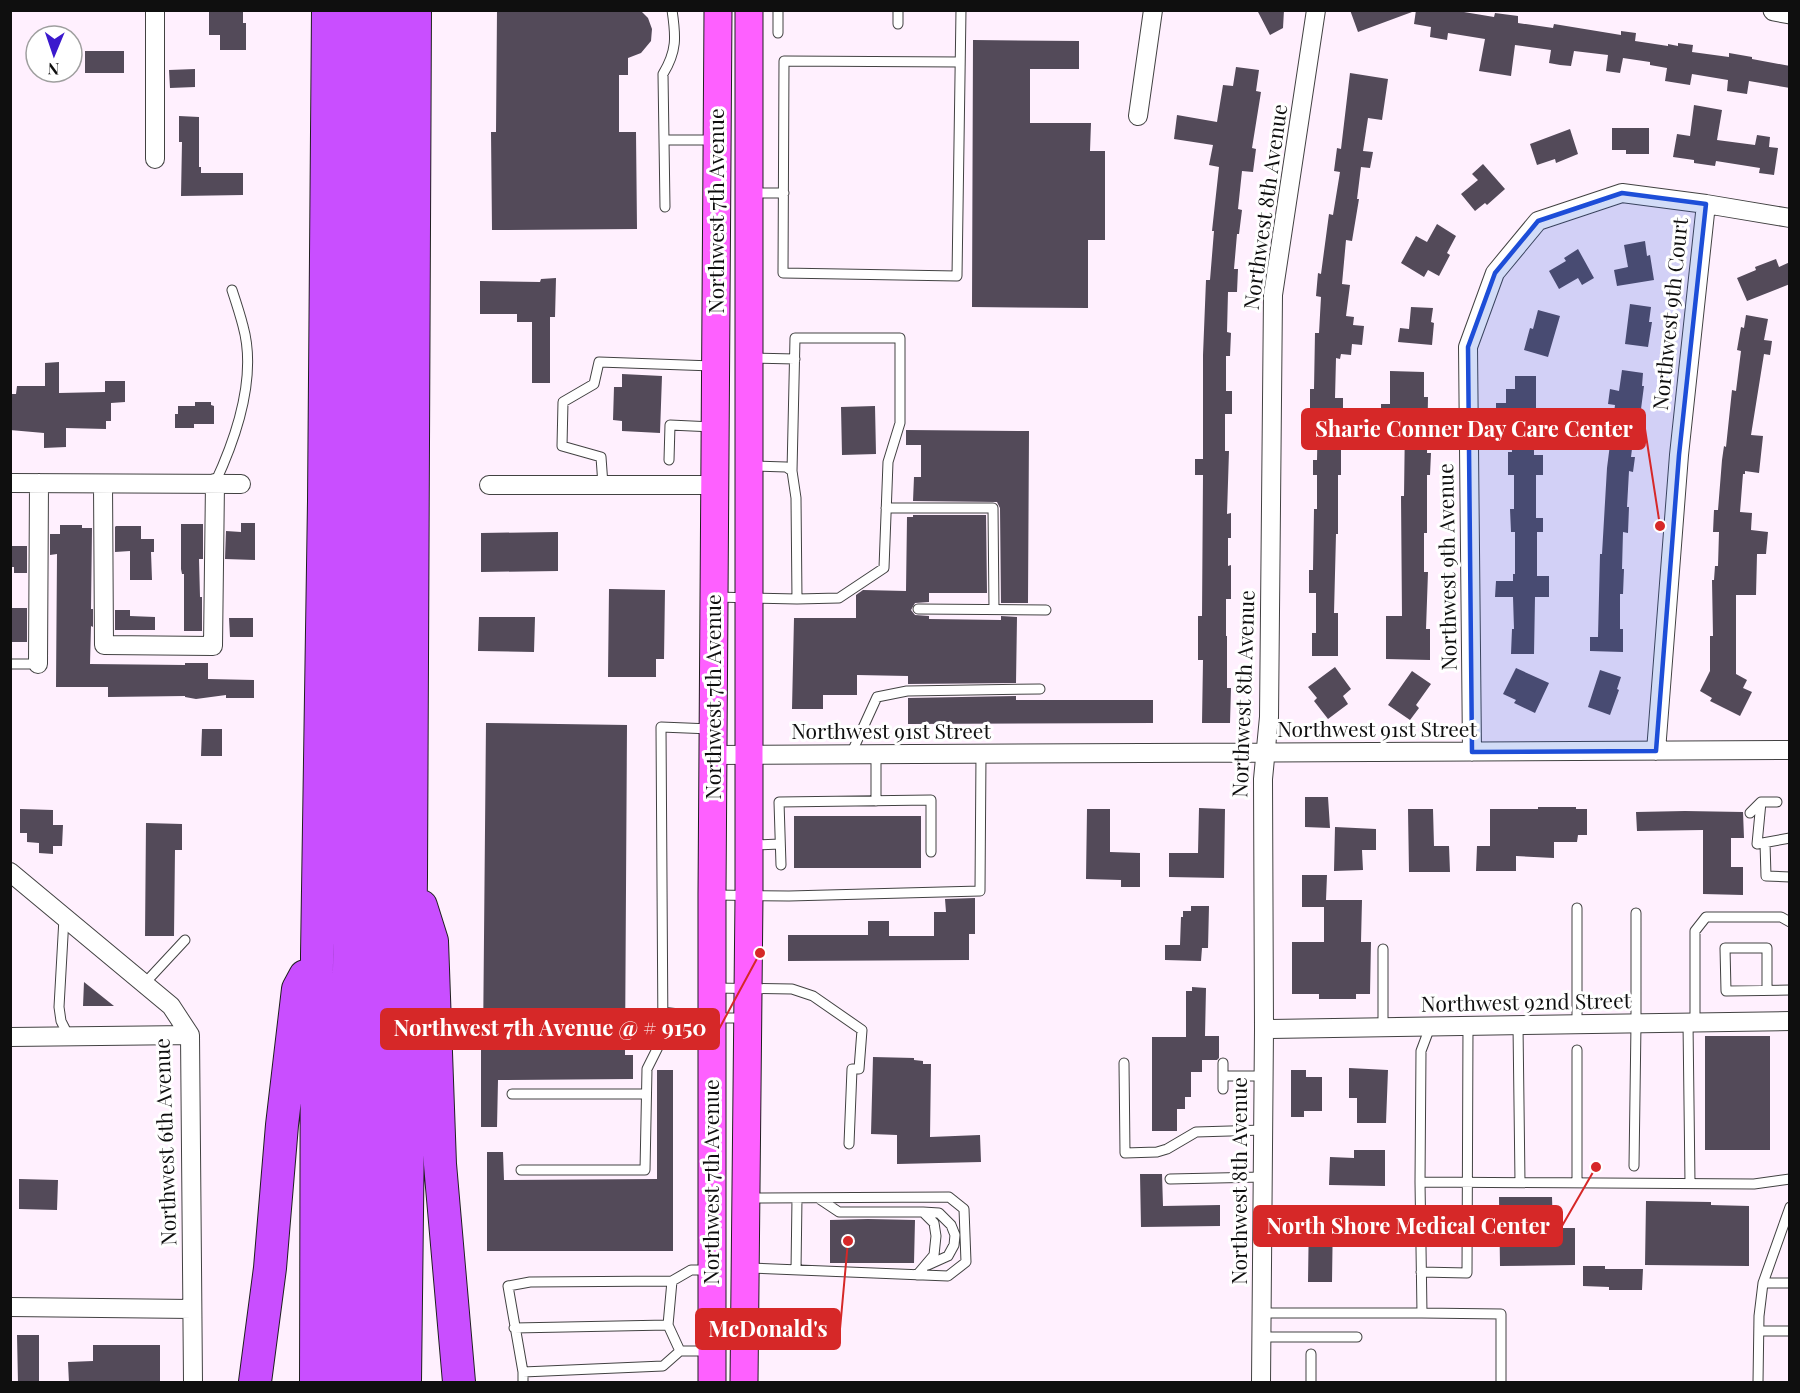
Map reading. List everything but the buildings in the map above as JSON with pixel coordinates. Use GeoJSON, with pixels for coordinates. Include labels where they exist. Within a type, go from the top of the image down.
{"type":"FeatureCollection","features":[{"type":"Feature","properties":{"kind":"highway"},"geometry":{"type":"LineString","coordinates":[[316,1383],[317,955],[325,478],[328,10]]}},
{"type":"Feature","properties":{"kind":"highway"},"geometry":{"type":"LineString","coordinates":[[346,1383],[356,10]]}},
{"type":"Feature","properties":{"kind":"highway"},"geometry":{"type":"LineString","coordinates":[[377,1383],[387,10]]}},
{"type":"Feature","properties":{"kind":"highway"},"geometry":{"type":"LineString","coordinates":[[405,1383],[411,877],[415,10]]}},
{"type":"Feature","properties":{"kind":"highway"},"geometry":{"type":"LineString","coordinates":[[411,877],[432,941],[440,1164],[459,1383]]}},
{"type":"Feature","properties":{"kind":"highway"},"geometry":{"type":"LineString","coordinates":[[255,1383],[270,1268],[282,1125],[298,989],[317,955]]}},
{"type":"Feature","properties":{"kind":"main road","name":"Northwest 7th Avenue"},"geometry":{"type":"LineString","coordinates":[[712,1383],[712,895],[718,10]]}},
{"type":"Feature","properties":{"kind":"main road","name":"Northwest 7th Avenue"},"geometry":{"type":"LineString","coordinates":[[744,1383],[749,896],[749,10]]}},
{"type":"Feature","properties":{"kind":"main road"},"geometry":{"type":"LineString","coordinates":[[712,1165],[730,1188],[729,1245],[746,1268]]}},
{"type":"Feature","properties":{"kind":"main road"},"geometry":{"type":"LineString","coordinates":[[712,1351],[733,1370],[734,1383]]}},
{"type":"Feature","properties":{"kind":"street"},"geometry":{"type":"LineString","coordinates":[[155,10],[155,159]]}},
{"type":"Feature","properties":{"kind":"street"},"geometry":{"type":"LineString","coordinates":[[1138,116],[1153,10]]}},
{"type":"Feature","properties":{"kind":"street","name":"Northwest 8th Avenue"},"geometry":{"type":"LineString","coordinates":[[1261,1383],[1264,1029],[1263,779],[1269,717],[1273,295],[1316,10]]}},
{"type":"Feature","properties":{"kind":"street"},"geometry":{"type":"LineString","coordinates":[[1774,10],[1790,13]]}},
{"type":"Feature","properties":{"kind":"street","name":"Northwest 9th Avenue"},"geometry":{"type":"LineString","coordinates":[[1472,752],[1468,348],[1495,273],[1538,221],[1622,194],[1706,204]]}},
{"type":"Feature","properties":{"kind":"street"},"geometry":{"type":"LineString","coordinates":[[1706,204],[1790,218]]}},
{"type":"Feature","properties":{"kind":"street","name":"Northwest 9th Court"},"geometry":{"type":"LineString","coordinates":[[1656,751],[1678,455],[1706,204]]}},
{"type":"Feature","properties":{"kind":"street"},"geometry":{"type":"LineString","coordinates":[[10,483],[241,484]]}},
{"type":"Feature","properties":{"kind":"street"},"geometry":{"type":"LineString","coordinates":[[38,664],[39,483]]}},
{"type":"Feature","properties":{"kind":"street"},"geometry":{"type":"LineString","coordinates":[[103,484],[104,645],[213,646],[215,483]]}},
{"type":"Feature","properties":{"kind":"street"},"geometry":{"type":"LineString","coordinates":[[489,485],[715,485]]}},
{"type":"Feature","properties":{"kind":"street","name":"Northwest 91st Street"},"geometry":{"type":"LineString","coordinates":[[713,742],[748,755],[1790,750]]}},
{"type":"Feature","properties":{"kind":"street","name":"Northwest 6th Avenue"},"geometry":{"type":"LineString","coordinates":[[10,872],[171,1006],[190,1035],[193,1383]]}},
{"type":"Feature","properties":{"kind":"street","name":"Northwest 92nd Street"},"geometry":{"type":"LineString","coordinates":[[1264,1029],[1790,1021]]}},
{"type":"Feature","properties":{"kind":"street"},"geometry":{"type":"LineString","coordinates":[[10,1037],[190,1035]]}},
{"type":"Feature","properties":{"kind":"street"},"geometry":{"type":"LineString","coordinates":[[10,1307],[192,1309]]}},
{"type":"Feature","properties":{"kind":"lane"},"geometry":{"type":"LineString","coordinates":[[665,207],[663,74],[672,59],[676,36],[672,10]]}},
{"type":"Feature","properties":{"kind":"lane"},"geometry":{"type":"LineString","coordinates":[[778,10],[778,33]]}},
{"type":"Feature","properties":{"kind":"lane"},"geometry":{"type":"LineString","coordinates":[[898,10],[898,24]]}},
{"type":"Feature","properties":{"kind":"lane"},"geometry":{"type":"LineString","coordinates":[[960,62],[784,61],[783,273],[957,276],[961,10]]}},
{"type":"Feature","properties":{"kind":"lane"},"geometry":{"type":"LineString","coordinates":[[664,140],[718,140]]}},
{"type":"Feature","properties":{"kind":"lane"},"geometry":{"type":"LineString","coordinates":[[750,193],[784,193]]}},
{"type":"Feature","properties":{"kind":"lane"},"geometry":{"type":"LineString","coordinates":[[215,483],[223,466],[244,400],[247,382],[248,363],[244,327],[232,290]]}},
{"type":"Feature","properties":{"kind":"lane"},"geometry":{"type":"LineString","coordinates":[[714,597],[796,599],[839,598],[884,568],[888,462],[900,423],[900,338],[795,338],[792,471],[796,498],[796,599]]}},
{"type":"Feature","properties":{"kind":"lane"},"geometry":{"type":"LineString","coordinates":[[749,358],[795,359]]}},
{"type":"Feature","properties":{"kind":"lane"},"geometry":{"type":"LineString","coordinates":[[603,485],[601,457],[562,446],[563,402],[594,384],[599,362],[716,366]]}},
{"type":"Feature","properties":{"kind":"lane"},"geometry":{"type":"LineString","coordinates":[[669,460],[670,425],[715,427]]}},
{"type":"Feature","properties":{"kind":"lane"},"geometry":{"type":"LineString","coordinates":[[749,466],[786,467],[792,471]]}},
{"type":"Feature","properties":{"kind":"lane"},"geometry":{"type":"LineString","coordinates":[[886,508],[993,508],[994,609]]}},
{"type":"Feature","properties":{"kind":"lane"},"geometry":{"type":"LineString","coordinates":[[918,609],[1046,610]]}},
{"type":"Feature","properties":{"kind":"lane"},"geometry":{"type":"LineString","coordinates":[[10,663],[38,664]]}},
{"type":"Feature","properties":{"kind":"lane"},"geometry":{"type":"LineString","coordinates":[[851,754],[877,697],[907,691],[1040,689]]}},
{"type":"Feature","properties":{"kind":"lane"},"geometry":{"type":"LineString","coordinates":[[521,1170],[645,1170],[647,1069],[663,1037],[662,727],[713,742]]}},
{"type":"Feature","properties":{"kind":"lane"},"geometry":{"type":"LineString","coordinates":[[876,754],[876,801]]}},
{"type":"Feature","properties":{"kind":"lane"},"geometry":{"type":"LineString","coordinates":[[712,895],[980,891],[981,754]]}},
{"type":"Feature","properties":{"kind":"lane"},"geometry":{"type":"LineString","coordinates":[[781,865],[779,802],[931,800],[931,852]]}},
{"type":"Feature","properties":{"kind":"lane"},"geometry":{"type":"LineString","coordinates":[[1761,802],[1757,844],[1790,838]]}},
{"type":"Feature","properties":{"kind":"lane"},"geometry":{"type":"LineString","coordinates":[[1750,813],[1761,802],[1777,802]]}},
{"type":"Feature","properties":{"kind":"lane"},"geometry":{"type":"LineString","coordinates":[[1765,843],[1766,876],[1790,877]]}},
{"type":"Feature","properties":{"kind":"lane"},"geometry":{"type":"LineString","coordinates":[[748,845],[780,844]]}},
{"type":"Feature","properties":{"kind":"lane"},"geometry":{"type":"LineString","coordinates":[[1577,908],[1578,1025]]}},
{"type":"Feature","properties":{"kind":"lane"},"geometry":{"type":"LineString","coordinates":[[1634,1166],[1636,913]]}},
{"type":"Feature","properties":{"kind":"lane"},"geometry":{"type":"LineString","coordinates":[[64,916],[59,1007],[61,1021],[69,1036]]}},
{"type":"Feature","properties":{"kind":"lane"},"geometry":{"type":"LineString","coordinates":[[1690,1184],[1695,931],[1706,917],[1781,916],[1790,922]]}},
{"type":"Feature","properties":{"kind":"lane"},"geometry":{"type":"LineString","coordinates":[[145,983],[185,940]]}},
{"type":"Feature","properties":{"kind":"lane"},"geometry":{"type":"LineString","coordinates":[[1767,990],[1767,948],[1725,948],[1726,991],[1790,990]]}},
{"type":"Feature","properties":{"kind":"lane"},"geometry":{"type":"LineString","coordinates":[[1383,949],[1383,1028]]}},
{"type":"Feature","properties":{"kind":"lane"},"geometry":{"type":"LineString","coordinates":[[712,988],[792,989],[813,996],[862,1030],[859,1069],[852,1069],[849,1144]]}},
{"type":"Feature","properties":{"kind":"lane"},"geometry":{"type":"LineString","coordinates":[[662,1012],[712,1018],[748,1018]]}},
{"type":"Feature","properties":{"kind":"lane"},"geometry":{"type":"LineString","coordinates":[[1421,1272],[1467,1273],[1468,1026]]}},
{"type":"Feature","properties":{"kind":"lane"},"geometry":{"type":"LineString","coordinates":[[1518,1026],[1521,1182]]}},
{"type":"Feature","properties":{"kind":"lane"},"geometry":{"type":"LineString","coordinates":[[1422,1312],[1421,1051],[1430,1027]]}},
{"type":"Feature","properties":{"kind":"lane"},"geometry":{"type":"LineString","coordinates":[[1577,1050],[1578,1183]]}},
{"type":"Feature","properties":{"kind":"lane"},"geometry":{"type":"LineString","coordinates":[[1124,1064],[1125,1153],[1157,1152],[1167,1149],[1196,1132],[1263,1130]]}},
{"type":"Feature","properties":{"kind":"lane"},"geometry":{"type":"LineString","coordinates":[[1223,1064],[1223,1089]]}},
{"type":"Feature","properties":{"kind":"lane"},"geometry":{"type":"LineString","coordinates":[[1223,1076],[1263,1076]]}},
{"type":"Feature","properties":{"kind":"lane"},"geometry":{"type":"LineString","coordinates":[[512,1094],[646,1094]]}},
{"type":"Feature","properties":{"kind":"lane"},"geometry":{"type":"LineString","coordinates":[[1170,1179],[1263,1177]]}},
{"type":"Feature","properties":{"kind":"lane"},"geometry":{"type":"LineString","coordinates":[[1420,1182],[1754,1184],[1790,1179]]}},
{"type":"Feature","properties":{"kind":"lane"},"geometry":{"type":"LineString","coordinates":[[746,1198],[949,1197],[964,1209],[966,1262],[948,1276],[746,1268]]}},
{"type":"Feature","properties":{"kind":"lane"},"geometry":{"type":"LineString","coordinates":[[796,1270],[797,1198]]}},
{"type":"Feature","properties":{"kind":"lane"},"geometry":{"type":"LineString","coordinates":[[817,1198],[839,1212],[939,1213],[951,1225],[955,1235],[954,1245],[948,1256],[926,1266]]}},
{"type":"Feature","properties":{"kind":"lane"},"geometry":{"type":"LineString","coordinates":[[1758,1383],[1759,1316],[1763,1283],[1784,1235],[1790,1207]]}},
{"type":"Feature","properties":{"kind":"lane"},"geometry":{"type":"LineString","coordinates":[[917,1275],[934,1256],[936,1236],[934,1223],[923,1212]]}},
{"type":"Feature","properties":{"kind":"lane"},"geometry":{"type":"LineString","coordinates":[[1262,1240],[1295,1241]]}},
{"type":"Feature","properties":{"kind":"lane"},"geometry":{"type":"LineString","coordinates":[[711,1270],[691,1270],[672,1281],[530,1282],[508,1286],[523,1377],[663,1366],[680,1351],[712,1351]]}},
{"type":"Feature","properties":{"kind":"lane"},"geometry":{"type":"LineString","coordinates":[[672,1281],[668,1325],[680,1351]]}},
{"type":"Feature","properties":{"kind":"lane"},"geometry":{"type":"LineString","coordinates":[[1763,1283],[1790,1283]]}},
{"type":"Feature","properties":{"kind":"lane"},"geometry":{"type":"LineString","coordinates":[[1262,1313],[1501,1314],[1501,1383]]}},
{"type":"Feature","properties":{"kind":"lane"},"geometry":{"type":"LineString","coordinates":[[514,1328],[668,1325]]}},
{"type":"Feature","properties":{"kind":"lane"},"geometry":{"type":"LineString","coordinates":[[1759,1331],[1790,1331]]}},
{"type":"Feature","properties":{"kind":"lane"},"geometry":{"type":"LineString","coordinates":[[1262,1337],[1358,1337]]}},
{"type":"Feature","properties":{"kind":"lane"},"geometry":{"type":"LineString","coordinates":[[1311,1354],[1311,1383]]}},
{"type":"Feature","properties":{"kind":"highlighted area"},"geometry":{"type":"Polygon","coordinates":[[[1622,193],[1706,204],[1679,455],[1656,751],[1472,752],[1468,347],[1495,273],[1538,221],[1622,193]]]}},
{"type":"Feature","properties":{"kind":"place","name":"Sharie Conner Day Care Center"},"geometry":{"type":"Point","coordinates":[1660,526]}},
{"type":"Feature","properties":{"kind":"place","name":"Northwest 7th Avenue @ # 9150"},"geometry":{"type":"Point","coordinates":[760,953]}},
{"type":"Feature","properties":{"kind":"place","name":"North Shore Medical Center"},"geometry":{"type":"Point","coordinates":[1596,1167]}},
{"type":"Feature","properties":{"kind":"place","name":"McDonald's"},"geometry":{"type":"Point","coordinates":[848,1241]}}]}
